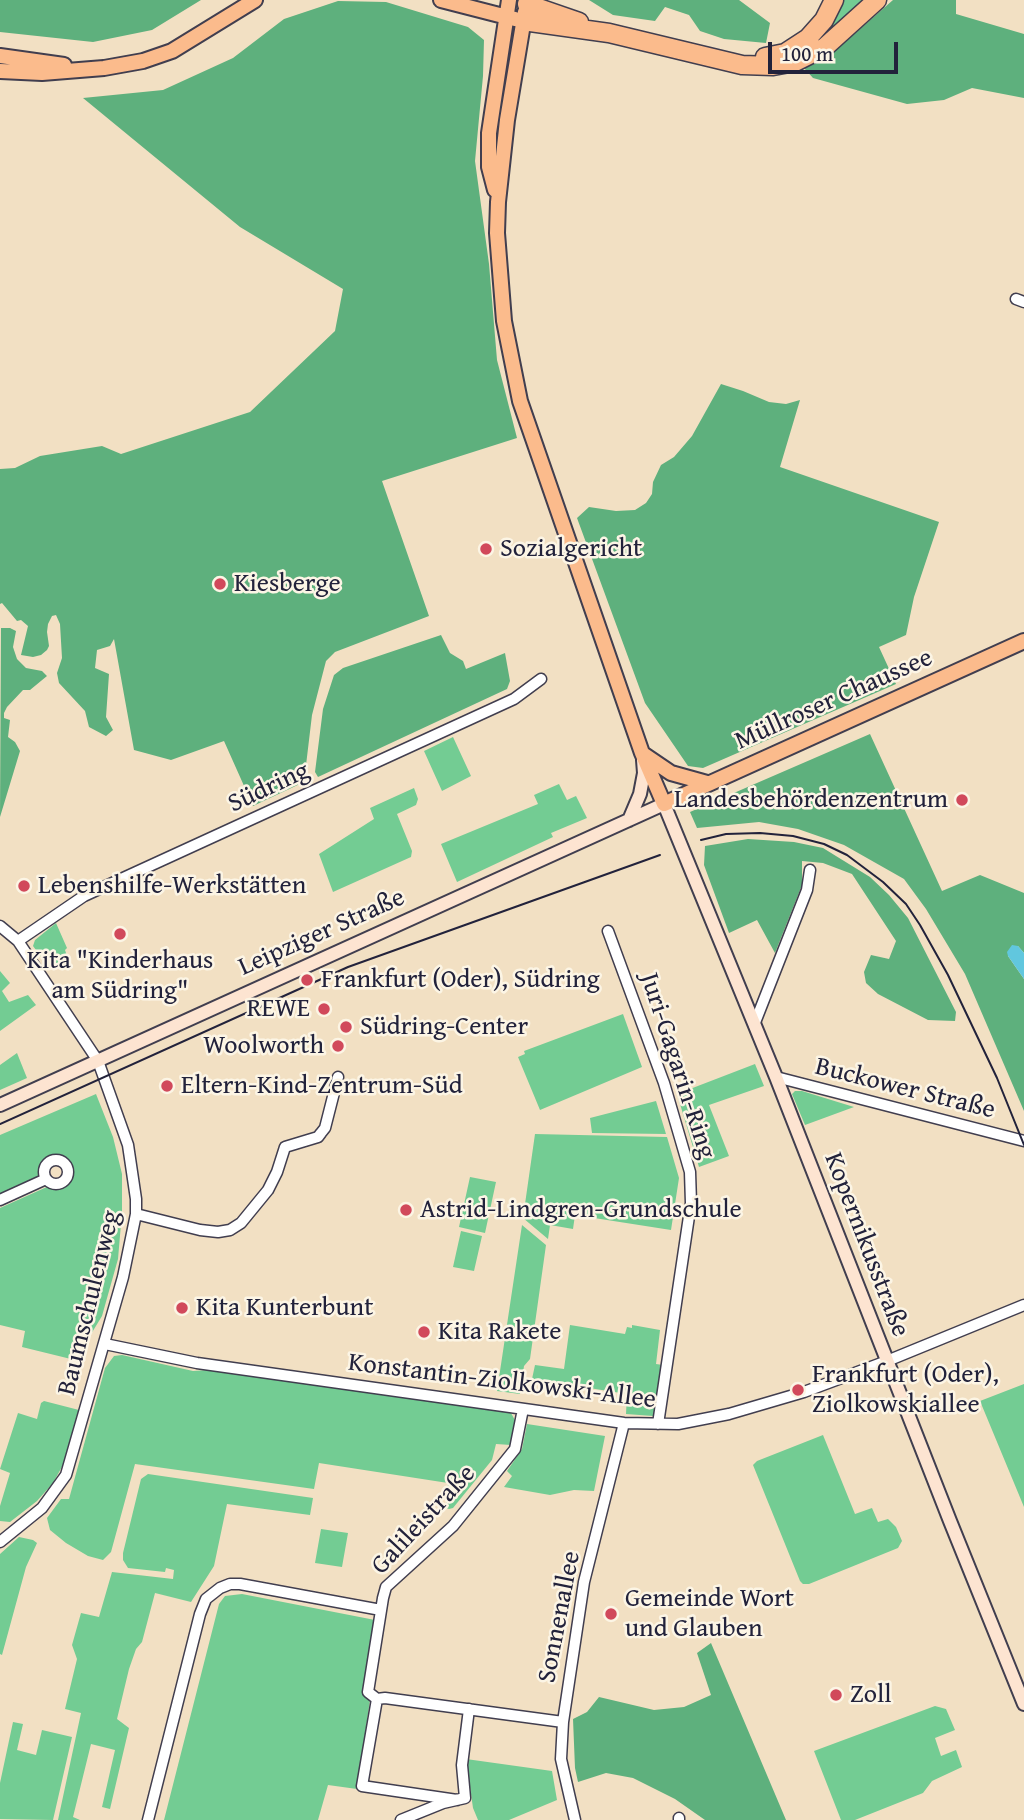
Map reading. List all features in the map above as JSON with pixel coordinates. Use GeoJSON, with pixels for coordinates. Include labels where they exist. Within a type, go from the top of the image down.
{"type":"FeatureCollection","features":[{"type":"Feature","properties":{"kind":"highway"},"geometry":{"type":"LineString","coordinates":[[720,58],[760,58],[785,53],[808,38],[824,20],[834,0]]}},
{"type":"Feature","properties":{"kind":"highway"},"geometry":{"type":"LineString","coordinates":[[515,6],[609,33],[743,65],[773,66],[795,62],[825,47],[877,0]]}},
{"type":"Feature","properties":{"kind":"main road"},"geometry":{"type":"LineString","coordinates":[[0,71],[42,73],[104,68],[143,61],[172,51],[255,0]]}},
{"type":"Feature","properties":{"kind":"main road"},"geometry":{"type":"LineString","coordinates":[[441,0],[515,6],[498,202],[497,233],[504,321],[520,401],[642,753],[664,804]]}},
{"type":"Feature","properties":{"kind":"main road"},"geometry":{"type":"LineString","coordinates":[[0,56],[104,68]]}},
{"type":"Feature","properties":{"kind":"main road","name":"Müllroser Chaussee"},"geometry":{"type":"LineString","coordinates":[[664,804],[1024,641]]}},
{"type":"Feature","properties":{"kind":"main road"},"geometry":{"type":"LineString","coordinates":[[642,753],[671,773],[708,783]]}},
{"type":"Feature","properties":{"kind":"main road"},"geometry":{"type":"LineString","coordinates":[[629,820],[637,804],[644,773],[642,753]]}},
{"type":"Feature","properties":{"kind":"main road","name":"Leipziger Straße"},"geometry":{"type":"LineString","coordinates":[[0,1105],[664,804]]}},
{"type":"Feature","properties":{"kind":"main road","name":"Kopernikusstraße"},"geometry":{"type":"LineString","coordinates":[[664,804],[776,1077],[1024,1704]]}},
{"type":"Feature","properties":{"kind":"street","name":"Südring"},"geometry":{"type":"LineString","coordinates":[[18,941],[84,896],[514,699],[541,678]]}},
{"type":"Feature","properties":{"kind":"street"},"geometry":{"type":"LineString","coordinates":[[754,1025],[807,890],[810,870]]}},
{"type":"Feature","properties":{"kind":"street"},"geometry":{"type":"LineString","coordinates":[[0,926],[18,941],[98,1061]]}},
{"type":"Feature","properties":{"kind":"street","name":"Juri-Gagarin-Ring"},"geometry":{"type":"LineString","coordinates":[[608,931],[668,1095],[690,1172],[691,1203],[658,1424]]}},
{"type":"Feature","properties":{"kind":"street","name":"Baumschulenweg"},"geometry":{"type":"LineString","coordinates":[[0,1542],[4,1531],[42,1508],[66,1475],[123,1277],[136,1214],[131,1153],[98,1061]]}},
{"type":"Feature","properties":{"kind":"street"},"geometry":{"type":"LineString","coordinates":[[136,1214],[218,1233],[241,1223],[268,1190],[285,1147],[318,1137],[325,1128],[338,1077]]}},
{"type":"Feature","properties":{"kind":"street","name":"Buckower Straße"},"geometry":{"type":"LineString","coordinates":[[776,1077],[1024,1141]]}},
{"type":"Feature","properties":{"kind":"street"},"geometry":{"type":"LineString","coordinates":[[0,1200],[47,1179]]}},
{"type":"Feature","properties":{"kind":"street","name":"Konstantin-Ziolkowski-Allee"},"geometry":{"type":"LineString","coordinates":[[105,1344],[197,1363],[523,1409],[624,1423],[678,1424],[729,1414],[804,1392],[1024,1305]]}},
{"type":"Feature","properties":{"kind":"street","name":"Galileistraße"},"geometry":{"type":"LineString","coordinates":[[419,1794],[362,1786],[377,1699],[368,1692],[383,1598],[389,1582],[453,1526],[515,1449],[523,1409]]}},
{"type":"Feature","properties":{"kind":"street","name":"Sonnenallee"},"geometry":{"type":"LineString","coordinates":[[575,1820],[561,1759],[562,1722],[584,1582],[624,1423]]}},
{"type":"Feature","properties":{"kind":"street"},"geometry":{"type":"LineString","coordinates":[[148,1820],[206,1599],[220,1588],[240,1584],[381,1610]]}},
{"type":"Feature","properties":{"kind":"street"},"geometry":{"type":"LineString","coordinates":[[377,1699],[562,1722]]}},
{"type":"Feature","properties":{"kind":"street"},"geometry":{"type":"LineString","coordinates":[[401,1820],[421,1811],[466,1798],[462,1765],[469,1709]]}},
{"type":"Feature","properties":{"kind":"street"},"geometry":{"type":"LineString","coordinates":[[421,1811],[419,1794],[457,1800]]}},
{"type":"Feature","properties":{"kind":"green space"},"geometry":{"type":"Polygon","coordinates":[[[0,0],[201,0],[152,30],[93,42],[0,32],[0,0]]]}},
{"type":"Feature","properties":{"kind":"green space"},"geometry":{"type":"Polygon","coordinates":[[[589,0],[739,0],[770,23],[766,43],[724,39],[700,31],[689,15],[665,7],[655,21],[613,15],[589,0]]]}},
{"type":"Feature","properties":{"kind":"green space"},"geometry":{"type":"Polygon","coordinates":[[[840,0],[868,0],[825,42],[803,49],[840,0]]]}},
{"type":"Feature","properties":{"kind":"green space"},"geometry":{"type":"Polygon","coordinates":[[[893,0],[956,0],[956,14],[1024,34],[1024,98],[972,88],[944,100],[907,104],[813,78],[804,68],[836,50],[893,0]]]}},
{"type":"Feature","properties":{"kind":"green space"},"geometry":{"type":"Polygon","coordinates":[[[338,1],[386,2],[468,27],[484,40],[475,161],[489,264],[497,360],[517,438],[382,481],[429,616],[335,652],[326,661],[312,715],[304,782],[253,806],[224,741],[171,760],[134,750],[114,639],[110,646],[97,650],[95,668],[109,674],[106,717],[113,730],[106,736],[89,727],[85,711],[59,683],[57,673],[62,658],[60,624],[56,615],[52,616],[48,624],[47,650],[33,657],[21,655],[28,626],[21,620],[17,621],[2,603],[0,604],[0,469],[15,468],[40,456],[102,446],[121,454],[250,412],[335,331],[343,289],[240,227],[83,98],[163,90],[233,58],[284,19],[338,1]]]}},
{"type":"Feature","properties":{"kind":"green space"},"geometry":{"type":"Polygon","coordinates":[[[721,384],[769,402],[786,404],[800,400],[780,467],[939,522],[914,597],[906,635],[879,647],[896,684],[703,768],[688,766],[645,703],[577,518],[589,507],[616,511],[635,510],[646,503],[652,494],[653,482],[661,465],[674,457],[692,436],[721,384]]]}},
{"type":"Feature","properties":{"kind":"green space"},"geometry":{"type":"Polygon","coordinates":[[[1,628],[16,631],[13,647],[17,659],[26,668],[42,671],[47,676],[30,690],[23,690],[4,713],[4,718],[10,720],[8,737],[20,751],[0,817],[1,628]]]}},
{"type":"Feature","properties":{"kind":"green space"},"geometry":{"type":"Polygon","coordinates":[[[441,635],[450,653],[463,661],[466,669],[505,653],[510,681],[507,689],[318,777],[315,772],[323,709],[334,675],[343,668],[441,635]]]}},
{"type":"Feature","properties":{"kind":"green space"},"geometry":{"type":"Polygon","coordinates":[[[870,734],[942,891],[980,875],[1024,893],[1024,953],[1018,946],[1008,956],[1024,979],[1024,1111],[965,974],[926,909],[904,879],[844,845],[798,829],[759,822],[697,828],[690,812],[870,734]]]}},
{"type":"Feature","properties":{"kind":"green space"},"geometry":{"type":"Polygon","coordinates":[[[453,737],[471,776],[442,791],[424,751],[453,737]]]}},
{"type":"Feature","properties":{"kind":"green space"},"geometry":{"type":"Polygon","coordinates":[[[559,784],[567,800],[576,796],[587,818],[551,833],[553,837],[457,882],[441,844],[538,804],[534,795],[559,784]]]}},
{"type":"Feature","properties":{"kind":"green space"},"geometry":{"type":"Polygon","coordinates":[[[414,788],[418,799],[416,805],[397,814],[412,851],[411,857],[333,892],[319,854],[374,819],[370,808],[414,788]]]}},
{"type":"Feature","properties":{"kind":"green space"},"geometry":{"type":"Polygon","coordinates":[[[748,839],[794,842],[823,848],[870,877],[908,918],[956,1012],[955,1021],[928,1020],[878,994],[866,983],[864,972],[871,955],[889,959],[896,941],[852,874],[823,863],[802,861],[802,885],[775,953],[757,920],[729,933],[704,865],[705,846],[748,839]]]}},
{"type":"Feature","properties":{"kind":"green space"},"geometry":{"type":"Polygon","coordinates":[[[56,923],[67,948],[65,950],[68,959],[50,969],[33,946],[35,940],[56,923]]]}},
{"type":"Feature","properties":{"kind":"green space"},"geometry":{"type":"Polygon","coordinates":[[[0,971],[10,983],[2,991],[9,1002],[28,995],[36,1005],[0,1031],[0,971]]]}},
{"type":"Feature","properties":{"kind":"green space"},"geometry":{"type":"Polygon","coordinates":[[[623,1014],[642,1067],[540,1110],[518,1057],[525,1054],[524,1051],[623,1014]]]}},
{"type":"Feature","properties":{"kind":"green space"},"geometry":{"type":"Polygon","coordinates":[[[17,1053],[27,1078],[0,1090],[0,1065],[17,1053]]]}},
{"type":"Feature","properties":{"kind":"green space"},"geometry":{"type":"Polygon","coordinates":[[[755,1064],[764,1086],[709,1105],[729,1156],[699,1167],[677,1094],[755,1064]]]}},
{"type":"Feature","properties":{"kind":"green space"},"geometry":{"type":"Polygon","coordinates":[[[795,1091],[854,1107],[805,1125],[792,1094],[795,1091]]]}},
{"type":"Feature","properties":{"kind":"green space"},"geometry":{"type":"Polygon","coordinates":[[[96,1094],[113,1137],[122,1174],[122,1212],[118,1259],[102,1316],[79,1361],[22,1347],[25,1331],[0,1325],[0,1208],[49,1186],[68,1182],[71,1171],[70,1164],[61,1158],[52,1157],[44,1163],[39,1177],[0,1194],[0,1135],[96,1094]]]}},
{"type":"Feature","properties":{"kind":"green space"},"geometry":{"type":"Polygon","coordinates":[[[656,1101],[666,1134],[592,1133],[590,1118],[656,1101]]]}},
{"type":"Feature","properties":{"kind":"green space"},"geometry":{"type":"Polygon","coordinates":[[[535,1134],[667,1137],[679,1178],[671,1230],[575,1215],[573,1229],[550,1225],[548,1239],[523,1218],[535,1134]]]}},
{"type":"Feature","properties":{"kind":"green space"},"geometry":{"type":"Polygon","coordinates":[[[470,1177],[496,1182],[485,1233],[459,1227],[470,1177]]]}},
{"type":"Feature","properties":{"kind":"green space"},"geometry":{"type":"Polygon","coordinates":[[[522,1225],[546,1245],[530,1359],[524,1366],[520,1394],[497,1391],[522,1225]]]}},
{"type":"Feature","properties":{"kind":"green space"},"geometry":{"type":"Polygon","coordinates":[[[461,1231],[482,1236],[474,1271],[453,1267],[461,1231]]]}},
{"type":"Feature","properties":{"kind":"green space"},"geometry":{"type":"Polygon","coordinates":[[[570,1325],[625,1334],[627,1327],[632,1328],[632,1325],[660,1330],[656,1364],[663,1365],[656,1412],[653,1416],[626,1414],[627,1394],[532,1379],[535,1365],[564,1369],[570,1325]]]}},
{"type":"Feature","properties":{"kind":"green space"},"geometry":{"type":"Polygon","coordinates":[[[122,1355],[193,1371],[208,1370],[511,1413],[517,1424],[513,1443],[496,1444],[492,1460],[453,1508],[449,1509],[446,1508],[448,1483],[319,1463],[314,1489],[135,1464],[111,1552],[103,1560],[88,1556],[66,1543],[50,1530],[47,1518],[61,1499],[69,1499],[105,1368],[114,1356],[122,1355]]]}},
{"type":"Feature","properties":{"kind":"green space"},"geometry":{"type":"Polygon","coordinates":[[[1024,1384],[1024,1507],[980,1401],[1024,1384]]]}},
{"type":"Feature","properties":{"kind":"green space"},"geometry":{"type":"Polygon","coordinates":[[[44,1401],[79,1410],[64,1463],[53,1483],[37,1501],[10,1522],[0,1521],[0,1506],[10,1473],[0,1469],[18,1413],[37,1419],[44,1401]]]}},
{"type":"Feature","properties":{"kind":"green space"},"geometry":{"type":"Polygon","coordinates":[[[527,1424],[605,1436],[594,1491],[574,1490],[550,1495],[504,1487],[512,1476],[507,1471],[522,1449],[527,1424]]]}},
{"type":"Feature","properties":{"kind":"green space"},"geometry":{"type":"Polygon","coordinates":[[[823,1435],[855,1514],[872,1508],[878,1522],[888,1519],[896,1527],[902,1541],[898,1548],[809,1584],[803,1584],[753,1465],[757,1461],[823,1435]]]}},
{"type":"Feature","properties":{"kind":"green space"},"geometry":{"type":"Polygon","coordinates":[[[148,1474],[313,1498],[310,1515],[227,1504],[214,1566],[191,1602],[155,1593],[142,1642],[136,1649],[129,1669],[117,1719],[129,1728],[110,1809],[102,1807],[115,1750],[91,1744],[73,1817],[80,1820],[58,1820],[81,1713],[65,1709],[77,1659],[72,1645],[81,1613],[99,1617],[112,1572],[173,1579],[174,1570],[166,1568],[165,1572],[128,1568],[123,1560],[141,1479],[148,1474]]]}},
{"type":"Feature","properties":{"kind":"green space"},"geometry":{"type":"Polygon","coordinates":[[[321,1529],[348,1533],[342,1567],[315,1563],[321,1529]]]}},
{"type":"Feature","properties":{"kind":"green space"},"geometry":{"type":"Polygon","coordinates":[[[19,1537],[37,1543],[26,1567],[2,1655],[0,1554],[19,1537]]]}},
{"type":"Feature","properties":{"kind":"green space"},"geometry":{"type":"Polygon","coordinates":[[[242,1594],[375,1620],[364,1693],[370,1700],[357,1789],[328,1785],[318,1820],[164,1820],[219,1604],[225,1596],[242,1594]]]}},
{"type":"Feature","properties":{"kind":"green space"},"geometry":{"type":"Polygon","coordinates":[[[711,1643],[786,1820],[705,1820],[675,1799],[633,1778],[606,1773],[578,1782],[573,1719],[587,1712],[599,1697],[654,1710],[684,1707],[711,1695],[697,1653],[711,1643]]]}},
{"type":"Feature","properties":{"kind":"green space"},"geometry":{"type":"Polygon","coordinates":[[[935,1706],[946,1709],[955,1730],[935,1738],[941,1756],[956,1750],[962,1767],[932,1781],[923,1793],[855,1820],[841,1820],[814,1751],[935,1706]]]}},
{"type":"Feature","properties":{"kind":"green space"},"geometry":{"type":"Polygon","coordinates":[[[13,1722],[23,1724],[17,1750],[36,1755],[42,1730],[72,1737],[53,1820],[0,1819],[0,1783],[13,1722]]]}},
{"type":"Feature","properties":{"kind":"green space"},"geometry":{"type":"Polygon","coordinates":[[[466,1759],[552,1771],[557,1800],[509,1820],[478,1820],[473,1808],[466,1759]]]}},
{"type":"Feature","properties":{"kind":"water"},"geometry":{"type":"Polygon","coordinates":[[[1012,945],[1018,946],[1024,953],[1024,979],[1008,956],[1007,952],[1012,945]]]}},
{"type":"Feature","properties":{"kind":"tram line"},"geometry":{"type":"LineString","coordinates":[[701,840],[726,834],[793,836],[824,844],[847,855],[883,882],[906,904],[948,975],[997,1078],[1024,1145]]}},
{"type":"Feature","properties":{"kind":"tram line"},"geometry":{"type":"LineString","coordinates":[[0,1124],[348,967],[660,855]]}},
{"type":"Feature","properties":{"kind":"place","name":"Sozialgericht"},"geometry":{"type":"Point","coordinates":[486,549]}},
{"type":"Feature","properties":{"kind":"place","name":"Kiesberge"},"geometry":{"type":"Point","coordinates":[220,584]}},
{"type":"Feature","properties":{"kind":"place","name":"Landesbehördenzentrum"},"geometry":{"type":"Point","coordinates":[962,800]}},
{"type":"Feature","properties":{"kind":"place","name":"Lebenshilfe-Werkstätten"},"geometry":{"type":"Point","coordinates":[24,886]}},
{"type":"Feature","properties":{"kind":"place","name":"Kita \"Kinderhaus am Südring\""},"geometry":{"type":"Point","coordinates":[120,934]}},
{"type":"Feature","properties":{"kind":"place","name":"Frankfurt (Oder), Südring"},"geometry":{"type":"Point","coordinates":[307,980]}},
{"type":"Feature","properties":{"kind":"place","name":"REWE"},"geometry":{"type":"Point","coordinates":[324,1009]}},
{"type":"Feature","properties":{"kind":"place","name":"Südring-Center"},"geometry":{"type":"Point","coordinates":[346,1027]}},
{"type":"Feature","properties":{"kind":"place","name":"Woolworth"},"geometry":{"type":"Point","coordinates":[338,1046]}},
{"type":"Feature","properties":{"kind":"place","name":"Eltern-Kind-Zentrum-Süd"},"geometry":{"type":"Point","coordinates":[167,1086]}},
{"type":"Feature","properties":{"kind":"place","name":"Astrid-Lindgren-Grundschule"},"geometry":{"type":"Point","coordinates":[406,1210]}},
{"type":"Feature","properties":{"kind":"place","name":"Kita Kunterbunt"},"geometry":{"type":"Point","coordinates":[182,1308]}},
{"type":"Feature","properties":{"kind":"place","name":"Kita Rakete"},"geometry":{"type":"Point","coordinates":[424,1332]}},
{"type":"Feature","properties":{"kind":"place","name":"Frankfurt (Oder), Ziolkowskiallee"},"geometry":{"type":"Point","coordinates":[798,1390]}},
{"type":"Feature","properties":{"kind":"place","name":"Gemeinde Wort und Glauben"},"geometry":{"type":"Point","coordinates":[611,1614]}},
{"type":"Feature","properties":{"kind":"place","name":"Zoll"},"geometry":{"type":"Point","coordinates":[836,1695]}}]}
